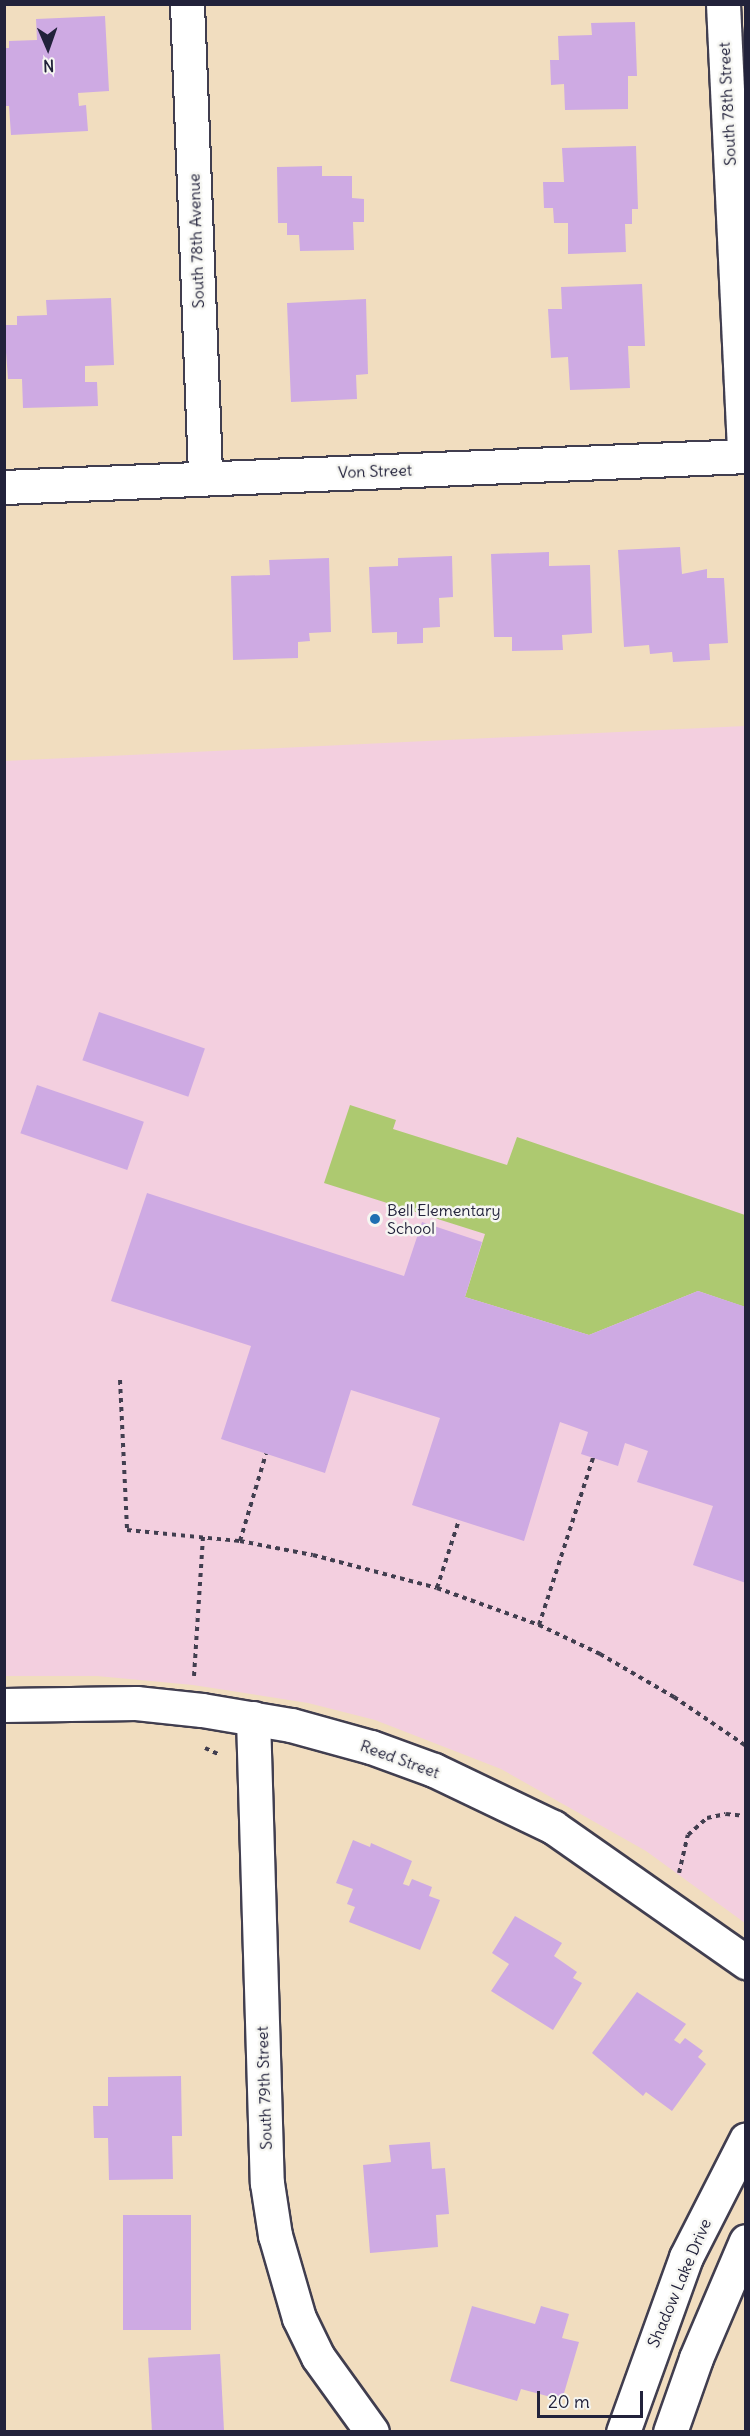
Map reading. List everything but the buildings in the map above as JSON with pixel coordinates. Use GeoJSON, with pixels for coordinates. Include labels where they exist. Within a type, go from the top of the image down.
{"type":"FeatureCollection","features":[{"type":"Feature","properties":{"kind":"street","name":"South 78th Avenue"},"geometry":{"type":"LineString","coordinates":[[187,4],[205,478]]}},
{"type":"Feature","properties":{"kind":"street","name":"South 78th Street"},"geometry":{"type":"LineString","coordinates":[[723,4],[745,456]]}},
{"type":"Feature","properties":{"kind":"street","name":"Von Street"},"geometry":{"type":"LineString","coordinates":[[4,487],[745,456]]}},
{"type":"Feature","properties":{"kind":"street","name":"Reed Street"},"geometry":{"type":"LineString","coordinates":[[4,1705],[136,1703],[253,1718],[372,1747],[494,1797],[553,1827],[746,1962]]}},
{"type":"Feature","properties":{"kind":"street","name":"South 79th Street"},"geometry":{"type":"LineString","coordinates":[[253,1718],[267,2183],[275,2235],[299,2318],[318,2357],[372,2432]]}},
{"type":"Feature","properties":{"kind":"street","name":"Shadow Lake Drive"},"geometry":{"type":"LineString","coordinates":[[623,2432],[686,2257],[746,2139]]}},
{"type":"Feature","properties":{"kind":"street"},"geometry":{"type":"LineString","coordinates":[[670,2432],[696,2358],[746,2241]]}},
{"type":"Feature","properties":{"kind":"path"},"geometry":{"type":"LineString","coordinates":[[120,1380],[128,1530],[240,1541],[313,1555],[437,1588],[539,1625],[600,1654],[674,1697],[746,1746]]}},
{"type":"Feature","properties":{"kind":"path"},"geometry":{"type":"LineString","coordinates":[[240,1541],[266,1454]]}},
{"type":"Feature","properties":{"kind":"path"},"geometry":{"type":"LineString","coordinates":[[539,1625],[593,1458]]}},
{"type":"Feature","properties":{"kind":"path"},"geometry":{"type":"LineString","coordinates":[[437,1588],[459,1520]]}},
{"type":"Feature","properties":{"kind":"path"},"geometry":{"type":"LineString","coordinates":[[193,1685],[203,1536]]}},
{"type":"Feature","properties":{"kind":"path"},"geometry":{"type":"LineString","coordinates":[[200,1745],[224,1760]]}},
{"type":"Feature","properties":{"kind":"path"},"geometry":{"type":"LineString","coordinates":[[679,1876],[688,1835],[707,1818],[726,1814],[746,1816]]}},
{"type":"Feature","properties":{"kind":"shaded area","name":"Bell Elementary School"},"geometry":{"type":"Polygon","coordinates":[[[745,726],[745,1923],[646,1851],[501,1769],[375,1720],[308,1703],[193,1685],[97,1676],[5,1676],[4,761],[745,726]]]}},
{"type":"Feature","properties":{"kind":"green space"},"geometry":{"type":"Polygon","coordinates":[[[350,1105],[396,1120],[393,1129],[507,1165],[517,1137],[745,1215],[745,1307],[698,1291],[589,1335],[465,1297],[485,1234],[324,1183],[350,1105]]]}},
{"type":"Feature","properties":{"kind":"place","name":"Bell Elementary School"},"geometry":{"type":"Point","coordinates":[375,1219]}}]}
